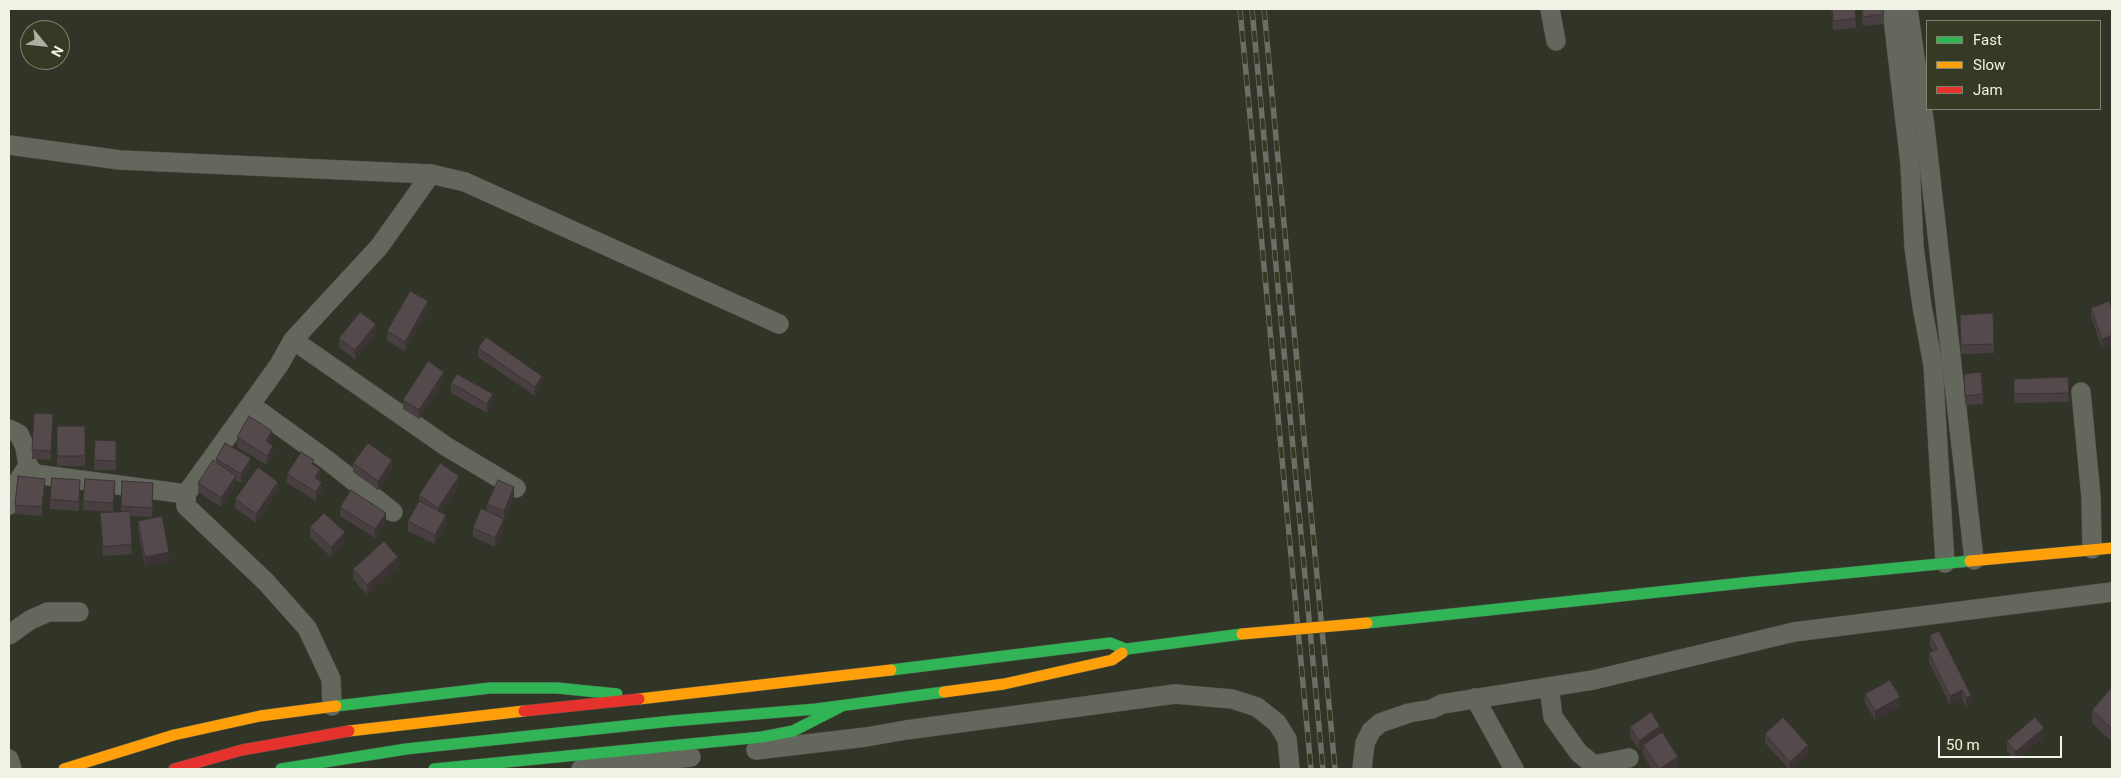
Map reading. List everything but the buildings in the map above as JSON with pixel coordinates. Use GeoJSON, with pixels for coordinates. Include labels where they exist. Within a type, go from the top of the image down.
{"type":"FeatureCollection","features":[{"type":"Feature","properties":{"kind":"main road"},"geometry":{"type":"LineString","coordinates":[[280,769],[406,749],[845,705],[1004,684],[1112,660],[1127,650],[1242,634],[1367,623],[1974,560],[2112,548]]}},
{"type":"Feature","properties":{"kind":"main road"},"geometry":{"type":"LineString","coordinates":[[174,769],[242,750],[333,733],[454,718],[790,683],[1110,643],[1127,650]]}},
{"type":"Feature","properties":{"kind":"main road"},"geometry":{"type":"LineString","coordinates":[[64,769],[174,735],[260,716],[332,706],[490,688],[557,688],[656,698]]}},
{"type":"Feature","properties":{"kind":"main road"},"geometry":{"type":"LineString","coordinates":[[434,769],[762,737],[793,731],[845,705]]}},
{"type":"Feature","properties":{"kind":"street"},"geometry":{"type":"LineString","coordinates":[[1550,9],[1556,41]]}},
{"type":"Feature","properties":{"kind":"street"},"geometry":{"type":"LineString","coordinates":[[1892,9],[1910,164],[1914,247],[1933,365],[1945,563]]}},
{"type":"Feature","properties":{"kind":"street"},"geometry":{"type":"LineString","coordinates":[[1908,9],[1927,146],[1974,560]]}},
{"type":"Feature","properties":{"kind":"street"},"geometry":{"type":"LineString","coordinates":[[9,145],[120,160],[431,174],[465,182],[779,324]]}},
{"type":"Feature","properties":{"kind":"street"},"geometry":{"type":"LineString","coordinates":[[332,706],[331,679],[306,628],[266,582],[186,506],[186,494],[279,365],[293,340],[379,247],[431,174]]}},
{"type":"Feature","properties":{"kind":"street"},"geometry":{"type":"LineString","coordinates":[[293,340],[447,447],[516,488]]}},
{"type":"Feature","properties":{"kind":"street"},"geometry":{"type":"LineString","coordinates":[[2082,392],[2091,498],[2092,549]]}},
{"type":"Feature","properties":{"kind":"street"},"geometry":{"type":"LineString","coordinates":[[251,405],[327,460],[393,512]]}},
{"type":"Feature","properties":{"kind":"street"},"geometry":{"type":"LineString","coordinates":[[9,429],[19,434],[25,447],[28,466],[35,474],[46,477],[186,494]]}},
{"type":"Feature","properties":{"kind":"street"},"geometry":{"type":"LineString","coordinates":[[9,505],[14,486],[28,466]]}},
{"type":"Feature","properties":{"kind":"street"},"geometry":{"type":"LineString","coordinates":[[1362,769],[1365,743],[1371,731],[1380,723],[1409,713],[1432,709],[1442,704],[1593,680],[1794,632],[2112,592]]}},
{"type":"Feature","properties":{"kind":"street"},"geometry":{"type":"LineString","coordinates":[[9,635],[30,620],[48,612],[79,612]]}},
{"type":"Feature","properties":{"kind":"street"},"geometry":{"type":"LineString","coordinates":[[1549,687],[1553,717],[1578,753],[1594,765],[1629,758]]}},
{"type":"Feature","properties":{"kind":"street"},"geometry":{"type":"LineString","coordinates":[[581,769],[866,737],[1175,694],[1232,699],[1257,707],[1277,723],[1287,739],[1290,769]]}},
{"type":"Feature","properties":{"kind":"street"},"geometry":{"type":"LineString","coordinates":[[1474,698],[1514,769]]}},
{"type":"Feature","properties":{"kind":"street"},"geometry":{"type":"LineString","coordinates":[[9,760],[12,769]]}},
{"type":"Feature","properties":{"kind":"railway"},"geometry":{"type":"LineString","coordinates":[[1240,9],[1311,769]]}},
{"type":"Feature","properties":{"kind":"railway"},"geometry":{"type":"LineString","coordinates":[[1252,9],[1323,769]]}},
{"type":"Feature","properties":{"kind":"railway"},"geometry":{"type":"LineString","coordinates":[[1264,9],[1335,769]]}},
{"type":"Feature","properties":{"kind":"traffic: fast"},"geometry":{"type":"LineString","coordinates":[[1367,623],[1970,561]]}},
{"type":"Feature","properties":{"kind":"traffic: fast"},"geometry":{"type":"LineString","coordinates":[[1122,653],[1127,649],[1242,634]]}},
{"type":"Feature","properties":{"kind":"traffic: fast"},"geometry":{"type":"LineString","coordinates":[[891,670],[1110,643],[1123,648]]}},
{"type":"Feature","properties":{"kind":"traffic: fast"},"geometry":{"type":"LineString","coordinates":[[336,706],[490,688],[557,688],[617,694]]}},
{"type":"Feature","properties":{"kind":"traffic: fast"},"geometry":{"type":"LineString","coordinates":[[281,769],[406,749],[672,721],[816,709],[944,692]]}},
{"type":"Feature","properties":{"kind":"traffic: fast"},"geometry":{"type":"LineString","coordinates":[[434,769],[762,737],[793,731],[840,707]]}},
{"type":"Feature","properties":{"kind":"traffic: slow"},"geometry":{"type":"LineString","coordinates":[[1970,561],[2112,548]]}},
{"type":"Feature","properties":{"kind":"traffic: slow"},"geometry":{"type":"LineString","coordinates":[[1242,634],[1367,623]]}},
{"type":"Feature","properties":{"kind":"traffic: slow"},"geometry":{"type":"LineString","coordinates":[[944,692],[1004,684],[1112,660],[1122,653]]}},
{"type":"Feature","properties":{"kind":"traffic: slow"},"geometry":{"type":"LineString","coordinates":[[639,699],[891,670]]}},
{"type":"Feature","properties":{"kind":"traffic: slow"},"geometry":{"type":"LineString","coordinates":[[64,769],[174,735],[260,716],[336,706]]}},
{"type":"Feature","properties":{"kind":"traffic: slow"},"geometry":{"type":"LineString","coordinates":[[349,731],[524,711]]}},
{"type":"Feature","properties":{"kind":"traffic: jam"},"geometry":{"type":"LineString","coordinates":[[524,711],[639,699]]}},
{"type":"Feature","properties":{"kind":"traffic: jam"},"geometry":{"type":"LineString","coordinates":[[174,769],[242,750],[349,731]]}}]}
